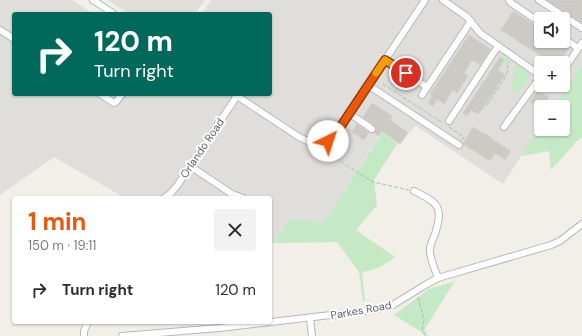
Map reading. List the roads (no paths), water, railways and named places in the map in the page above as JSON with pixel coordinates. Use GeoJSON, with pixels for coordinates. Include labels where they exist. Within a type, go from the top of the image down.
{"type":"FeatureCollection","features":[{"type":"Feature","properties":{"kind":"street"},"geometry":{"type":"LineString","coordinates":[[93,0],[111,12]]}},
{"type":"Feature","properties":{"kind":"street"},"geometry":{"type":"LineString","coordinates":[[236,96],[299,138],[316,144],[322,144],[328,141],[335,135],[425,0]]}},
{"type":"Feature","properties":{"kind":"street"},"geometry":{"type":"LineString","coordinates":[[443,0],[467,17],[480,33],[534,72]]}},
{"type":"Feature","properties":{"kind":"street"},"geometry":{"type":"LineString","coordinates":[[509,0],[511,3],[534,18]]}},
{"type":"Feature","properties":{"kind":"street"},"geometry":{"type":"LineString","coordinates":[[539,0],[582,28]]}},
{"type":"Feature","properties":{"kind":"street"},"geometry":{"type":"LineString","coordinates":[[422,95],[471,22]]}},
{"type":"Feature","properties":{"kind":"street"},"geometry":{"type":"LineString","coordinates":[[0,30],[12,38]]}},
{"type":"Feature","properties":{"kind":"street"},"geometry":{"type":"LineString","coordinates":[[570,43],[578,48]]}},
{"type":"Feature","properties":{"kind":"street"},"geometry":{"type":"LineString","coordinates":[[570,60],[582,43]]}},
{"type":"Feature","properties":{"kind":"street"},"geometry":{"type":"LineString","coordinates":[[449,121],[498,46]]}},
{"type":"Feature","properties":{"kind":"street"},"geometry":{"type":"LineString","coordinates":[[385,60],[427,87]]}},
{"type":"Feature","properties":{"kind":"street"},"geometry":{"type":"LineString","coordinates":[[368,85],[460,144]]}},
{"type":"Feature","properties":{"kind":"street"},"geometry":{"type":"LineString","coordinates":[[504,126],[534,86]]}},
{"type":"Feature","properties":{"kind":"street"},"geometry":{"type":"LineString","coordinates":[[103,96],[114,103],[120,96]]}},
{"type":"Feature","properties":{"kind":"street","name":"Orlando Road"},"geometry":{"type":"LineString","coordinates":[[167,196],[177,186],[234,96]]}},
{"type":"Feature","properties":{"kind":"street"},"geometry":{"type":"LineString","coordinates":[[350,113],[372,129]]}},
{"type":"Feature","properties":{"kind":"street"},"geometry":{"type":"LineString","coordinates":[[190,166],[232,194],[238,196]]}},
{"type":"Feature","properties":{"kind":"street"},"geometry":{"type":"LineString","coordinates":[[414,191],[429,199],[435,204],[439,211],[440,220],[430,248],[430,254],[438,278]]}},
{"type":"Feature","properties":{"kind":"street","name":"Parkes Road"},"geometry":{"type":"LineString","coordinates":[[272,324],[391,306],[438,278],[551,245],[560,241],[582,224]]}},
{"type":"Feature","properties":{"kind":"street"},"geometry":{"type":"LineString","coordinates":[[310,318],[312,336]]}},
{"type":"Feature","properties":{"kind":"street"},"geometry":{"type":"LineString","coordinates":[[84,336],[84,331],[87,324]]}},
{"type":"Feature","properties":{"kind":"street","name":"Parkes Road"},"geometry":{"type":"LineString","coordinates":[[122,336],[219,332],[271,324]]}}]}
